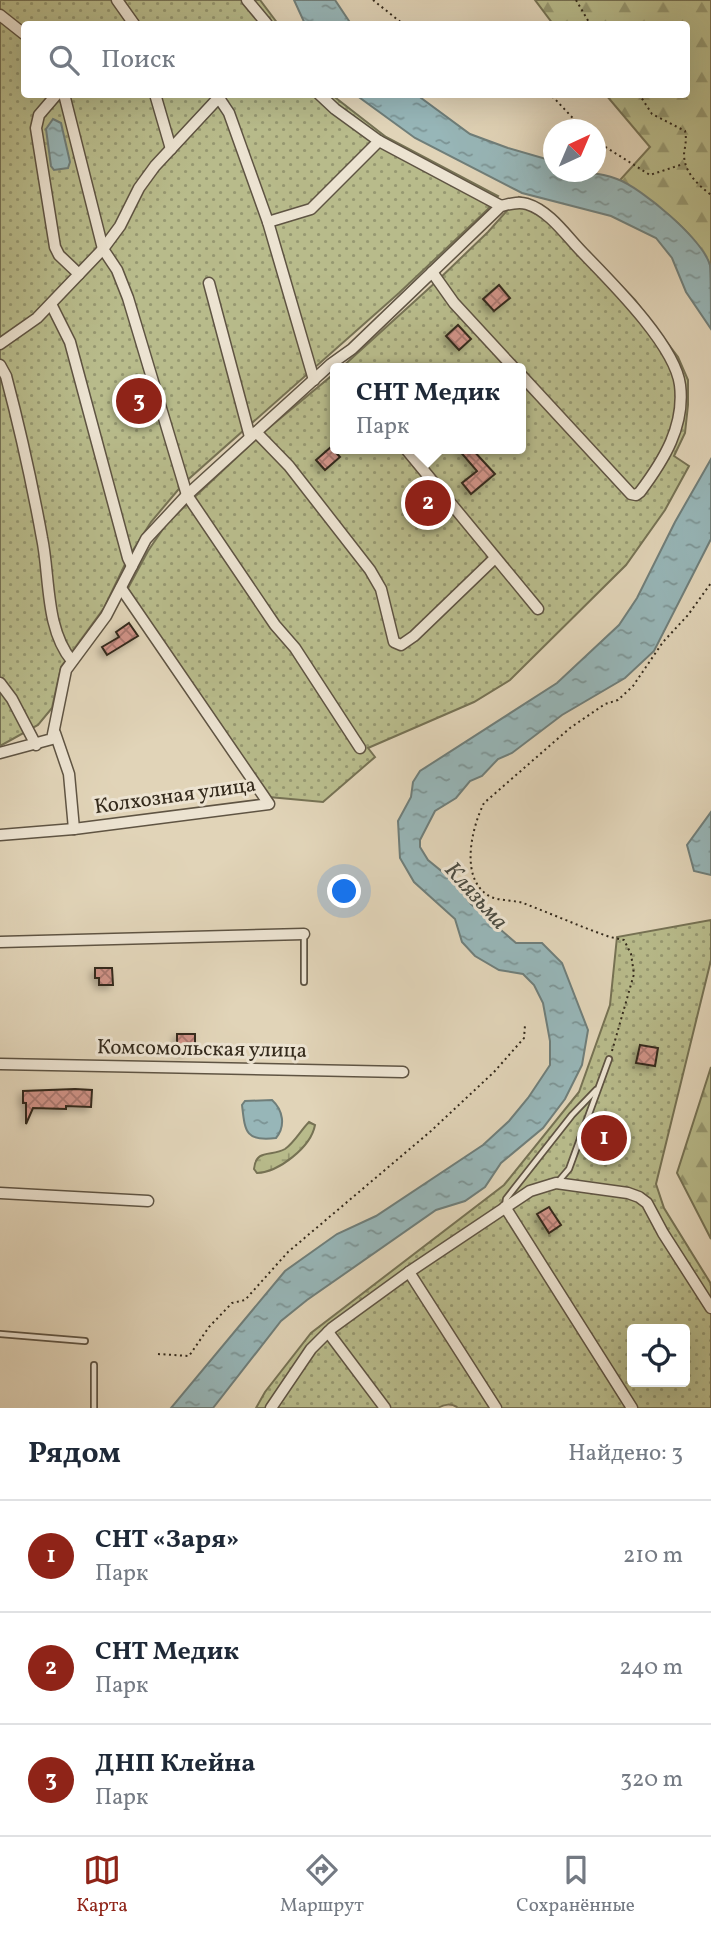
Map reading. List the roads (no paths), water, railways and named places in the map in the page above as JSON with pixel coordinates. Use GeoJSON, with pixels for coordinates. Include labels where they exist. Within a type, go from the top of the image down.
{"type":"FeatureCollection","features":[{"type":"Feature","properties":{"kind":"street"},"geometry":{"type":"LineString","coordinates":[[117,0],[132,21]]}},
{"type":"Feature","properties":{"kind":"street"},"geometry":{"type":"LineString","coordinates":[[247,0],[264,21]]}},
{"type":"Feature","properties":{"kind":"street"},"geometry":{"type":"LineString","coordinates":[[0,15],[21,32]]}},
{"type":"Feature","properties":{"kind":"street"},"geometry":{"type":"LineString","coordinates":[[54,98],[40,115],[36,128],[55,247],[59,255],[79,274]]}},
{"type":"Feature","properties":{"kind":"street"},"geometry":{"type":"LineString","coordinates":[[65,98],[103,249],[117,270],[128,298],[187,495],[275,625],[295,648],[360,748]]}},
{"type":"Feature","properties":{"kind":"street"},"geometry":{"type":"LineString","coordinates":[[156,98],[171,149]]}},
{"type":"Feature","properties":{"kind":"street"},"geometry":{"type":"LineString","coordinates":[[0,344],[20,332],[51,304],[103,249],[120,226],[139,188],[219,98]]}},
{"type":"Feature","properties":{"kind":"street"},"geometry":{"type":"LineString","coordinates":[[222,98],[268,222],[314,380]]}},
{"type":"Feature","properties":{"kind":"street"},"geometry":{"type":"LineString","coordinates":[[323,98],[335,110],[379,141],[501,206]]}},
{"type":"Feature","properties":{"kind":"street"},"geometry":{"type":"LineString","coordinates":[[268,222],[311,209],[379,141]]}},
{"type":"Feature","properties":{"kind":"street"},"geometry":{"type":"LineString","coordinates":[[336,363],[501,206],[513,202],[526,203],[550,218],[632,305],[673,363],[680,384],[674,436],[660,465],[640,492],[631,494],[526,380]]}},
{"type":"Feature","properties":{"kind":"street"},"geometry":{"type":"LineString","coordinates":[[432,272],[454,303],[509,363]]}},
{"type":"Feature","properties":{"kind":"street"},"geometry":{"type":"LineString","coordinates":[[209,284],[253,434],[289,466],[370,570],[381,589],[394,642],[401,645],[414,636],[495,558]]}},
{"type":"Feature","properties":{"kind":"street"},"geometry":{"type":"LineString","coordinates":[[51,304],[70,342],[132,566]]}},
{"type":"Feature","properties":{"kind":"street"},"geometry":{"type":"LineString","coordinates":[[0,365],[6,376],[23,445],[43,541],[54,619],[63,651],[72,661]]}},
{"type":"Feature","properties":{"kind":"street"},"geometry":{"type":"LineString","coordinates":[[0,753],[52,739],[66,670],[106,616],[146,539],[187,495],[330,368]]}},
{"type":"Feature","properties":{"kind":"street"},"geometry":{"type":"LineString","coordinates":[[410,454],[538,609]]}},
{"type":"Feature","properties":{"kind":"street","name":"Колхозная улица"},"geometry":{"type":"LineString","coordinates":[[0,835],[74,829],[269,804],[121,588]]}},
{"type":"Feature","properties":{"kind":"street"},"geometry":{"type":"LineString","coordinates":[[0,683],[12,699],[36,745]]}},
{"type":"Feature","properties":{"kind":"street"},"geometry":{"type":"LineString","coordinates":[[55,733],[69,774],[74,829]]}},
{"type":"Feature","properties":{"kind":"street"},"geometry":{"type":"LineString","coordinates":[[0,942],[304,934]]}},
{"type":"Feature","properties":{"kind":"street","name":"Комсомольская улица"},"geometry":{"type":"LineString","coordinates":[[0,1064],[403,1072]]}},
{"type":"Feature","properties":{"kind":"street"},"geometry":{"type":"LineString","coordinates":[[271,1408],[311,1349],[328,1332],[409,1272],[505,1207],[530,1191],[556,1183],[628,1193],[639,1197],[654,1213],[663,1233],[711,1308]]}},
{"type":"Feature","properties":{"kind":"street"},"geometry":{"type":"LineString","coordinates":[[0,1193],[148,1201]]}},
{"type":"Feature","properties":{"kind":"street"},"geometry":{"type":"LineString","coordinates":[[505,1207],[632,1408]]}},
{"type":"Feature","properties":{"kind":"street"},"geometry":{"type":"LineString","coordinates":[[409,1272],[496,1408]]}},
{"type":"Feature","properties":{"kind":"street"},"geometry":{"type":"LineString","coordinates":[[328,1332],[385,1408]]}},
{"type":"Feature","properties":{"kind":"lane"},"geometry":{"type":"LineString","coordinates":[[304,934],[304,982]]}},
{"type":"Feature","properties":{"kind":"lane"},"geometry":{"type":"LineString","coordinates":[[556,1183],[569,1169],[609,1059]]}},
{"type":"Feature","properties":{"kind":"lane"},"geometry":{"type":"LineString","coordinates":[[505,1207],[506,1199],[513,1190],[572,1115],[596,1090]]}},
{"type":"Feature","properties":{"kind":"lane"},"geometry":{"type":"LineString","coordinates":[[0,1334],[85,1341]]}},
{"type":"Feature","properties":{"kind":"lane"},"geometry":{"type":"LineString","coordinates":[[93,1408],[94,1366]]}},
{"type":"Feature","properties":{"kind":"water"},"geometry":{"type":"Polygon","coordinates":[[[294,0],[335,0],[349,21],[304,21],[294,0]]]}},
{"type":"Feature","properties":{"kind":"water"},"geometry":{"type":"Polygon","coordinates":[[[360,98],[421,98],[470,134],[543,158],[543,182],[606,182],[606,176],[628,184],[670,216],[705,254],[710,265],[711,329],[686,292],[672,258],[656,238],[611,216],[522,193],[415,138],[360,98]]]}},
{"type":"Feature","properties":{"kind":"water"},"geometry":{"type":"Polygon","coordinates":[[[53,119],[61,123],[70,162],[68,168],[54,170],[51,166],[46,129],[53,119]]]}},
{"type":"Feature","properties":{"kind":"water"},"geometry":{"type":"Polygon","coordinates":[[[711,459],[711,539],[654,651],[625,678],[562,715],[512,753],[498,759],[482,776],[470,781],[456,798],[435,811],[420,840],[420,847],[428,860],[456,883],[471,904],[516,943],[542,943],[562,963],[588,1030],[582,1065],[565,1099],[543,1128],[501,1163],[485,1187],[465,1201],[436,1210],[281,1321],[213,1408],[171,1408],[285,1271],[337,1234],[376,1216],[483,1145],[509,1121],[550,1065],[550,1041],[543,1003],[534,985],[523,974],[499,970],[475,956],[462,942],[455,919],[414,882],[400,858],[398,821],[411,797],[413,782],[420,771],[557,683],[619,625],[637,598],[675,522],[711,459]]]}},
{"type":"Feature","properties":{"kind":"water"},"geometry":{"type":"Polygon","coordinates":[[[711,812],[711,875],[694,871],[687,845],[711,812]]]}},
{"type":"Feature","properties":{"kind":"water"},"geometry":{"type":"Polygon","coordinates":[[[272,1100],[279,1108],[282,1118],[279,1133],[276,1138],[252,1136],[244,1122],[242,1105],[245,1101],[272,1100]]]}},
{"type":"Feature","properties":{"kind":"place","name":"ДНП Клейна"},"geometry":{"type":"Point","coordinates":[139,401]}},
{"type":"Feature","properties":{"kind":"place","name":"СНТ Медик"},"geometry":{"type":"Point","coordinates":[428,503]}},
{"type":"Feature","properties":{"kind":"place","name":"СНТ «Заря»"},"geometry":{"type":"Point","coordinates":[604,1138]}},
{"type":"Feature","properties":{"kind":"water label","name":"Клязьма"},"geometry":{"type":"Point","coordinates":[477,895]}}]}
